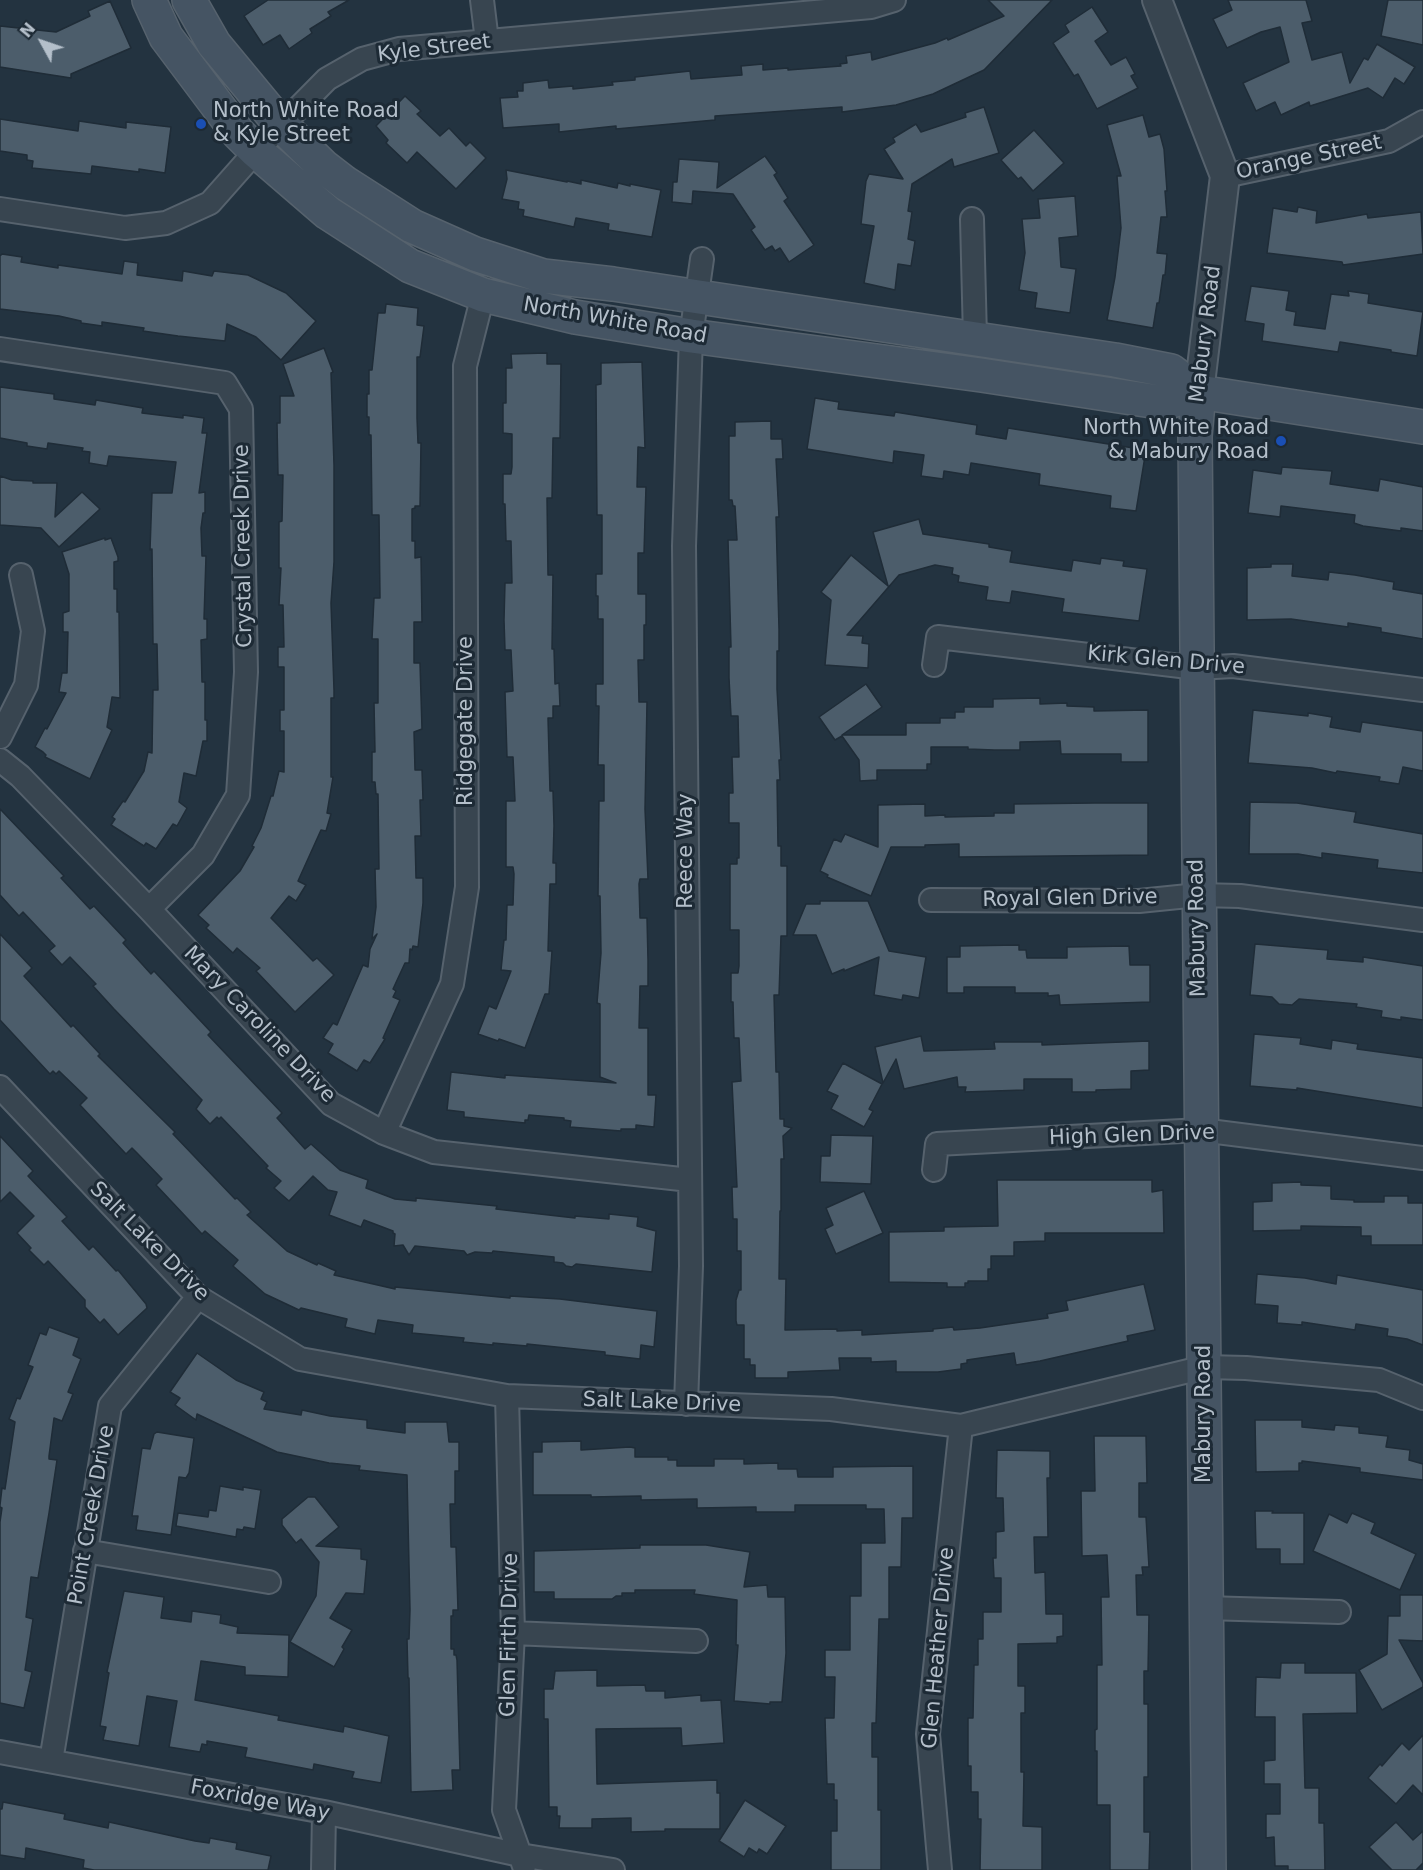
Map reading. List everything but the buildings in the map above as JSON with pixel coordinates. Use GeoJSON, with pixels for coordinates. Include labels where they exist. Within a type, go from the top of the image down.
{"type":"FeatureCollection","features":[{"type":"Feature","properties":{"kind":"main road","name":"North White Road"},"geometry":{"type":"LineString","coordinates":[[149,0],[166,37],[238,133],[256,151],[328,213],[410,266],[483,295],[575,317],[692,336],[981,375],[1165,403],[1199,392],[1423,427]]}},
{"type":"Feature","properties":{"kind":"main road","name":"North White Road"},"geometry":{"type":"LineString","coordinates":[[189,0],[214,44],[281,125],[323,166],[412,226],[475,254],[543,276],[613,284],[975,338],[1171,371],[1199,392]]}},
{"type":"Feature","properties":{"kind":"main road","name":"Mabury Road"},"geometry":{"type":"LineString","coordinates":[[1199,392],[1196,436],[1198,895],[1209,1870]]}},
{"type":"Feature","properties":{"kind":"street"},"geometry":{"type":"LineString","coordinates":[[482,0],[487,41]]}},
{"type":"Feature","properties":{"kind":"street","name":"Kyle Street"},"geometry":{"type":"LineString","coordinates":[[0,209],[125,228],[166,223],[210,203],[256,151],[327,79],[362,59],[399,49],[487,41],[726,10],[871,7],[894,0]]}},
{"type":"Feature","properties":{"kind":"street","name":"Mabury Road"},"geometry":{"type":"LineString","coordinates":[[1157,0],[1225,177],[1199,392]]}},
{"type":"Feature","properties":{"kind":"street","name":"Orange Street"},"geometry":{"type":"LineString","coordinates":[[1225,177],[1389,141],[1423,122]]}},
{"type":"Feature","properties":{"kind":"street"},"geometry":{"type":"LineString","coordinates":[[972,219],[975,338]]}},
{"type":"Feature","properties":{"kind":"street","name":"Reece Way"},"geometry":{"type":"LineString","coordinates":[[686,1404],[691,1266],[684,546],[692,336],[702,259]]}},
{"type":"Feature","properties":{"kind":"street","name":"Ridgegate Drive"},"geometry":{"type":"LineString","coordinates":[[384,1133],[452,984],[467,887],[465,366],[483,295]]}},
{"type":"Feature","properties":{"kind":"street","name":"Crystal Creek Drive"},"geometry":{"type":"LineString","coordinates":[[0,349],[225,382],[241,410],[246,672],[238,795],[203,855],[149,909]]}},
{"type":"Feature","properties":{"kind":"street"},"geometry":{"type":"LineString","coordinates":[[0,737],[26,685],[33,631],[21,575]]}},
{"type":"Feature","properties":{"kind":"street","name":"Kirk Glen Drive"},"geometry":{"type":"LineString","coordinates":[[934,665],[938,637],[1197,668],[1233,666],[1423,690]]}},
{"type":"Feature","properties":{"kind":"street","name":"Mary Caroline Drive"},"geometry":{"type":"LineString","coordinates":[[0,760],[20,776],[149,909],[331,1104],[384,1133],[434,1152],[690,1180]]}},
{"type":"Feature","properties":{"kind":"street","name":"Royal Glen Drive"},"geometry":{"type":"LineString","coordinates":[[932,900],[1139,901],[1198,895],[1240,896],[1423,920]]}},
{"type":"Feature","properties":{"kind":"street","name":"Salt Lake Drive"},"geometry":{"type":"LineString","coordinates":[[0,1087],[198,1297],[300,1359],[507,1396],[831,1409],[961,1426],[1205,1367],[1246,1368],[1379,1380],[1423,1398]]}},
{"type":"Feature","properties":{"kind":"street","name":"High Glen Drive"},"geometry":{"type":"LineString","coordinates":[[934,1170],[937,1144],[1201,1130],[1423,1158]]}},
{"type":"Feature","properties":{"kind":"street","name":"Point Creek Drive"},"geometry":{"type":"LineString","coordinates":[[51,1761],[110,1406],[198,1297]]}},
{"type":"Feature","properties":{"kind":"street","name":"Glen Firth Drive"},"geometry":{"type":"LineString","coordinates":[[507,1396],[513,1633],[504,1810],[522,1862]]}},
{"type":"Feature","properties":{"kind":"street","name":"Glen Heather Drive"},"geometry":{"type":"LineString","coordinates":[[940,1870],[928,1734],[961,1426]]}},
{"type":"Feature","properties":{"kind":"street"},"geometry":{"type":"LineString","coordinates":[[85,1551],[269,1582]]}},
{"type":"Feature","properties":{"kind":"street"},"geometry":{"type":"LineString","coordinates":[[1206,1608],[1339,1612]]}},
{"type":"Feature","properties":{"kind":"street"},"geometry":{"type":"LineString","coordinates":[[513,1633],[696,1641]]}},
{"type":"Feature","properties":{"kind":"street","name":"Foxridge Way"},"geometry":{"type":"LineString","coordinates":[[0,1752],[324,1812],[522,1862],[613,1870]]}},
{"type":"Feature","properties":{"kind":"street"},"geometry":{"type":"LineString","coordinates":[[323,1870],[324,1812]]}},
{"type":"Feature","properties":{"kind":"place","name":"North White Road & Kyle Street"},"geometry":{"type":"Point","coordinates":[201,124]}},
{"type":"Feature","properties":{"kind":"place","name":"North White Road & Mabury Road"},"geometry":{"type":"Point","coordinates":[1281,441]}}]}
